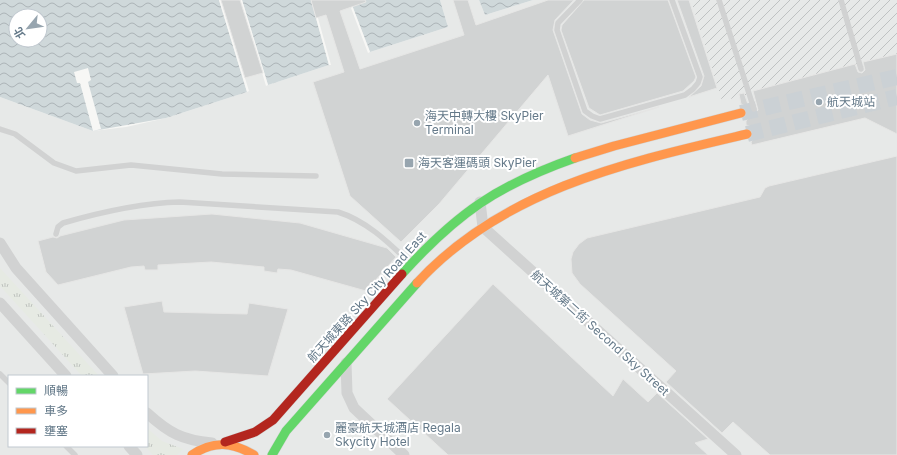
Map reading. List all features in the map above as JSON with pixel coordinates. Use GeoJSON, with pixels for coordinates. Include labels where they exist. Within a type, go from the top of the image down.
{"type":"FeatureCollection","features":[{"type":"Feature","properties":{"kind":"street","name":"航天城東路 Sky City Road East"},"geometry":{"type":"LineString","coordinates":[[192,455],[205,447],[255,432],[273,420],[411,264],[434,240],[480,202],[511,184],[558,164],[609,148],[741,113]]}},
{"type":"Feature","properties":{"kind":"street"},"geometry":{"type":"LineString","coordinates":[[272,455],[286,431],[346,363],[436,264],[460,242],[529,200],[556,187],[671,152],[747,134]]}},
{"type":"Feature","properties":{"kind":"street"},"geometry":{"type":"LineString","coordinates":[[480,202],[483,227]]}},
{"type":"Feature","properties":{"kind":"street","name":"航天城第二街 Second Sky Street"},"geometry":{"type":"LineString","coordinates":[[483,227],[736,455]]}},
{"type":"Feature","properties":{"kind":"street"},"geometry":{"type":"LineString","coordinates":[[0,244],[16,268],[112,375]]}},
{"type":"Feature","properties":{"kind":"street"},"geometry":{"type":"LineString","coordinates":[[0,303],[65,375]]}},
{"type":"Feature","properties":{"kind":"street"},"geometry":{"type":"LineString","coordinates":[[346,363],[346,393],[354,408],[404,455]]}},
{"type":"Feature","properties":{"kind":"street"},"geometry":{"type":"LineString","coordinates":[[148,414],[161,426],[190,441],[236,444],[254,455]]}},
{"type":"Feature","properties":{"kind":"street"},"geometry":{"type":"LineString","coordinates":[[130,447],[137,455]]}},
{"type":"Feature","properties":{"kind":"lane"},"geometry":{"type":"LineString","coordinates":[[580,0],[558,23],[557,30],[585,111],[600,119],[685,95],[698,83],[700,77],[672,0]]}},
{"type":"Feature","properties":{"kind":"lane"},"geometry":{"type":"LineString","coordinates":[[720,0],[754,110]]}},
{"type":"Feature","properties":{"kind":"lane"},"geometry":{"type":"LineString","coordinates":[[841,0],[861,69]]}},
{"type":"Feature","properties":{"kind":"lane"},"geometry":{"type":"LineString","coordinates":[[0,130],[15,134],[54,163],[76,171],[131,165],[222,174],[316,176]]}},
{"type":"Feature","properties":{"kind":"lane"},"geometry":{"type":"LineString","coordinates":[[56,234],[58,227],[63,224],[123,208],[157,203],[180,202],[338,212],[353,217],[367,225],[411,264]]}},
{"type":"Feature","properties":{"kind":"lane"},"geometry":{"type":"LineString","coordinates":[[0,374],[8,382]]}},
{"type":"Feature","properties":{"kind":"lane"},"geometry":{"type":"LineString","coordinates":[[67,447],[75,455]]}},
{"type":"Feature","properties":{"kind":"shaded area"},"geometry":{"type":"Polygon","coordinates":[[[219,0],[242,0],[268,85],[329,65],[311,0],[350,0],[370,52],[448,27],[440,0],[479,0],[485,15],[533,0],[897,0],[897,455],[0,455],[0,97],[93,131],[126,127],[166,118],[247,92],[219,0]]]}},
{"type":"Feature","properties":{"kind":"shaded area"},"geometry":{"type":"Polygon","coordinates":[[[691,0],[897,0],[897,58],[722,101],[691,0]]]}},
{"type":"Feature","properties":{"kind":"green space"},"geometry":{"type":"Polygon","coordinates":[[[0,268],[98,375],[81,375],[0,286],[0,268]]]}},
{"type":"Feature","properties":{"kind":"green space"},"geometry":{"type":"Polygon","coordinates":[[[148,429],[162,441],[183,449],[177,455],[153,455],[146,447],[148,447],[148,429]]]}},
{"type":"Feature","properties":{"kind":"water"},"geometry":{"type":"Polygon","coordinates":[[[0,0],[219,0],[247,92],[166,118],[93,131],[0,97],[0,0]]]}},
{"type":"Feature","properties":{"kind":"water"},"geometry":{"type":"Polygon","coordinates":[[[242,0],[311,0],[329,65],[268,85],[242,0]]]}},
{"type":"Feature","properties":{"kind":"water"},"geometry":{"type":"Polygon","coordinates":[[[350,0],[440,0],[448,27],[370,52],[350,0]]]}},
{"type":"Feature","properties":{"kind":"water"},"geometry":{"type":"Polygon","coordinates":[[[479,0],[533,0],[485,15],[479,0]]]}},
{"type":"Feature","properties":{"kind":"pier"},"geometry":{"type":"Polygon","coordinates":[[[219,0],[221,0],[249,91],[247,92],[219,0]]]}},
{"type":"Feature","properties":{"kind":"pier"},"geometry":{"type":"Polygon","coordinates":[[[240,0],[242,0],[268,85],[266,86],[240,0]]]}},
{"type":"Feature","properties":{"kind":"pier"},"geometry":{"type":"Polygon","coordinates":[[[311,0],[313,0],[331,65],[329,65],[311,0]]]}},
{"type":"Feature","properties":{"kind":"pier"},"geometry":{"type":"Polygon","coordinates":[[[348,0],[350,0],[370,52],[368,53],[348,0]]]}},
{"type":"Feature","properties":{"kind":"pier"},"geometry":{"type":"Polygon","coordinates":[[[88,68],[91,80],[88,82],[101,129],[93,131],[80,83],[77,83],[74,72],[88,68]]]}},
{"type":"Feature","properties":{"kind":"building"},"geometry":{"type":"Polygon","coordinates":[[[221,0],[240,0],[263,73],[245,78],[221,0]]]}},
{"type":"Feature","properties":{"kind":"building","name":"海天中轉大樓 SkyPier Terminal"},"geometry":{"type":"Polygon","coordinates":[[[311,0],[365,0],[366,2],[340,11],[360,69],[464,35],[453,0],[468,0],[476,25],[548,0],[574,0],[555,20],[553,30],[582,114],[590,120],[601,123],[659,107],[568,136],[548,75],[439,204],[401,242],[350,196],[313,82],[344,72],[326,15],[316,18],[311,0]]]}},
{"type":"Feature","properties":{"kind":"building"},"geometry":{"type":"Polygon","coordinates":[[[584,0],[668,0],[696,77],[694,81],[683,91],[600,115],[589,108],[561,30],[562,25],[584,0]]]}},
{"type":"Feature","properties":{"kind":"building"},"geometry":{"type":"Polygon","coordinates":[[[677,0],[689,0],[717,88],[689,97],[701,86],[704,76],[677,0]]]}},
{"type":"Feature","properties":{"kind":"building","name":"航天城站"},"geometry":{"type":"Polygon","coordinates":[[[897,54],[897,134],[865,118],[752,145],[751,142],[756,137],[756,131],[754,127],[746,125],[746,121],[750,116],[750,111],[755,113],[758,110],[753,91],[855,64],[858,72],[862,73],[865,70],[863,62],[897,54]]]}},
{"type":"Feature","properties":{"kind":"building"},"geometry":{"type":"Polygon","coordinates":[[[744,93],[750,110],[747,106],[741,104],[739,94],[744,93]]]}},
{"type":"Feature","properties":{"kind":"building"},"geometry":{"type":"Polygon","coordinates":[[[897,156],[897,455],[770,455],[733,422],[722,433],[666,382],[676,371],[580,284],[572,273],[571,259],[573,252],[579,244],[587,238],[760,197],[765,188],[769,186],[897,156]]]}},
{"type":"Feature","properties":{"kind":"building"},"geometry":{"type":"Polygon","coordinates":[[[212,214],[300,223],[387,248],[396,257],[366,291],[291,270],[278,269],[277,273],[264,271],[264,267],[211,262],[158,265],[158,270],[145,270],[144,266],[131,267],[58,285],[46,272],[38,241],[53,237],[57,238],[124,220],[212,214]]]}},
{"type":"Feature","properties":{"kind":"building"},"geometry":{"type":"Polygon","coordinates":[[[493,284],[613,396],[623,379],[648,402],[657,393],[708,439],[695,443],[708,455],[448,455],[387,399],[493,284]]]}},
{"type":"Feature","properties":{"kind":"building"},"geometry":{"type":"Polygon","coordinates":[[[162,301],[164,312],[247,314],[249,303],[288,309],[268,376],[195,371],[143,374],[124,307],[162,301]]]}},
{"type":"Feature","properties":{"kind":"tunnel"},"geometry":{"type":"LineString","coordinates":[[741,113],[897,77]]}},
{"type":"Feature","properties":{"kind":"tunnel"},"geometry":{"type":"LineString","coordinates":[[747,134],[897,97]]}},
{"type":"Feature","properties":{"kind":"traffic: fast"},"geometry":{"type":"LineString","coordinates":[[402,274],[441,234],[480,203],[523,179],[575,158]]}},
{"type":"Feature","properties":{"kind":"traffic: fast"},"geometry":{"type":"LineString","coordinates":[[272,455],[286,431],[417,283]]}},
{"type":"Feature","properties":{"kind":"traffic: slow"},"geometry":{"type":"LineString","coordinates":[[575,158],[614,146],[741,113]]}},
{"type":"Feature","properties":{"kind":"traffic: slow"},"geometry":{"type":"LineString","coordinates":[[417,283],[451,251],[488,224],[528,202],[570,184],[613,169],[657,156],[747,134]]}},
{"type":"Feature","properties":{"kind":"traffic: slow"},"geometry":{"type":"LineString","coordinates":[[192,455],[208,447],[223,444],[238,447],[254,455]]}},
{"type":"Feature","properties":{"kind":"traffic: jam"},"geometry":{"type":"LineString","coordinates":[[225,442],[255,432],[273,420],[402,274]]}},
{"type":"Feature","properties":{"kind":"place","name":"航天城站"},"geometry":{"type":"Point","coordinates":[819,102]}},
{"type":"Feature","properties":{"kind":"place","name":"海天中轉大樓 SkyPier Terminal"},"geometry":{"type":"Point","coordinates":[417,123]}},
{"type":"Feature","properties":{"kind":"place","name":"海天客運碼頭 SkyPier"},"geometry":{"type":"Point","coordinates":[409,163]}},
{"type":"Feature","properties":{"kind":"place","name":"麗豪航天城酒店 Regala Skycity Hotel"},"geometry":{"type":"Point","coordinates":[327,435]}}]}
